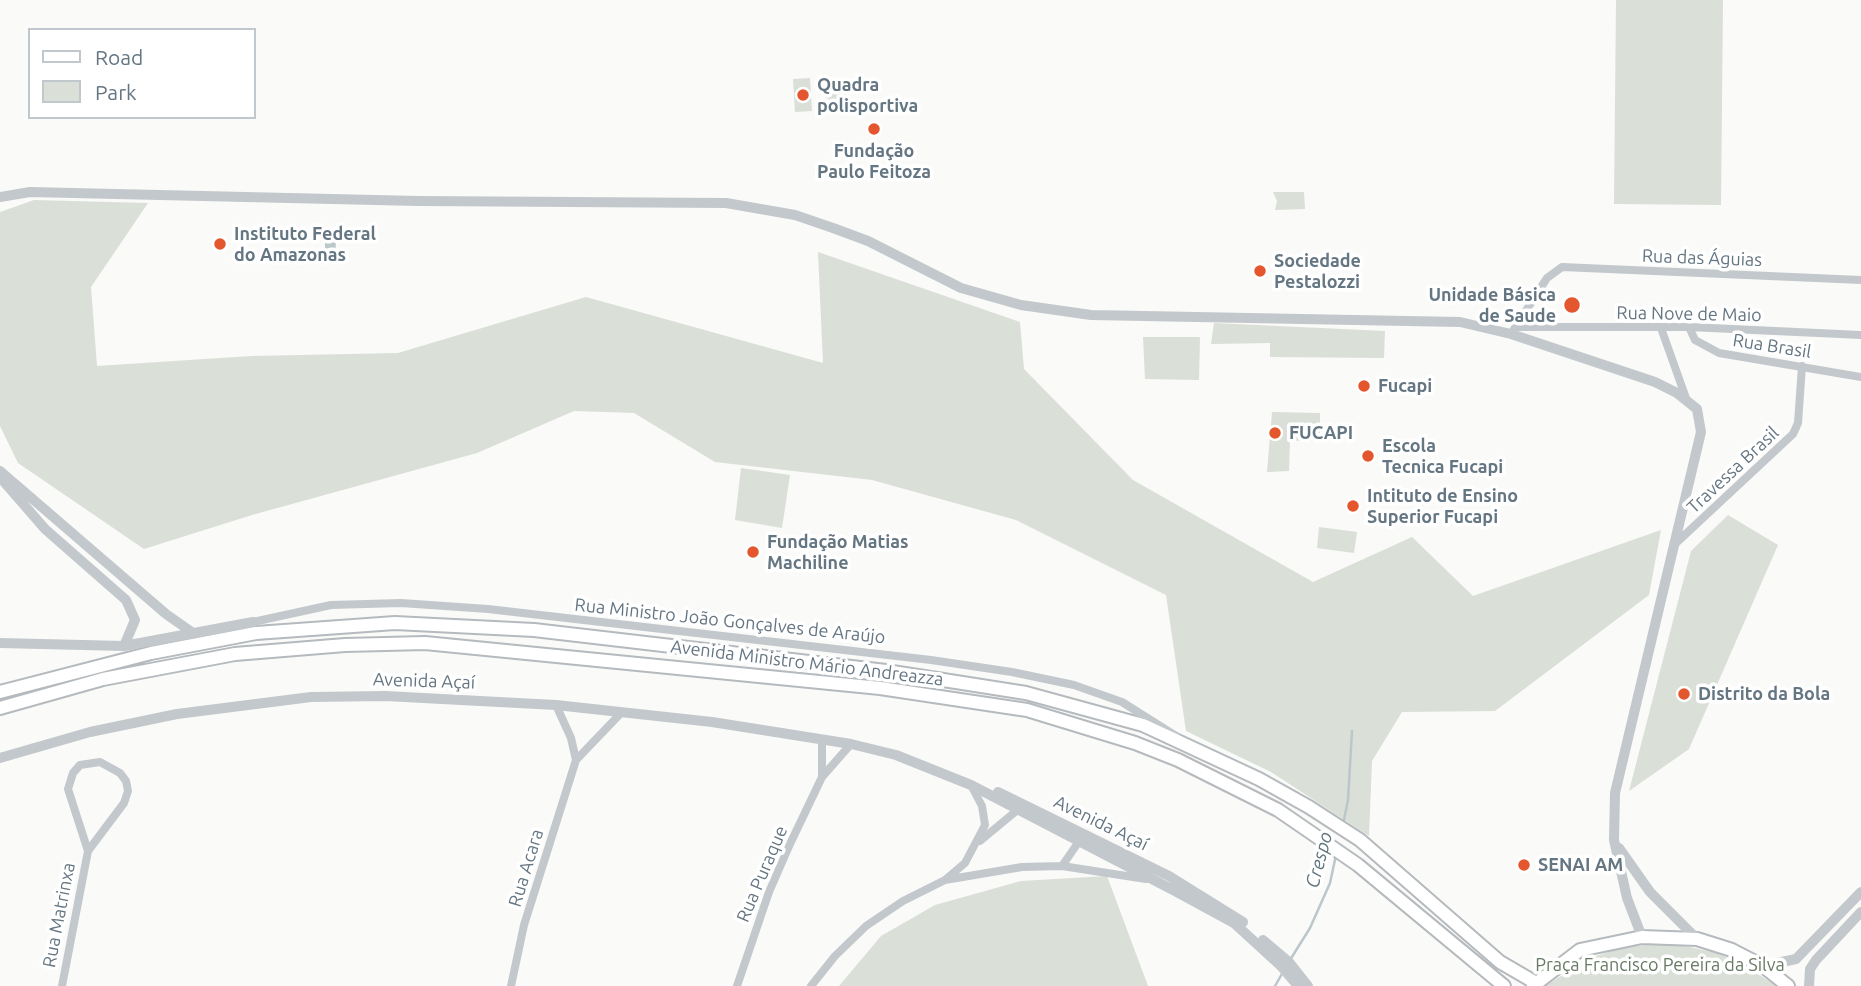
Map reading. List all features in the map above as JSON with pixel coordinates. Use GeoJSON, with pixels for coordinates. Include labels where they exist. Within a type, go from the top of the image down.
{"type":"FeatureCollection","features":[{"type":"Feature","properties":{"kind":"main road","name":"Avenida Ministro Mário Andreazza"},"geometry":{"type":"LineString","coordinates":[[0,692],[255,627],[396,623],[464,625],[591,638],[886,671],[1026,693],[1143,725],[1259,779],[1360,840],[1500,962],[1535,984]]}},
{"type":"Feature","properties":{"kind":"main road"},"geometry":{"type":"LineString","coordinates":[[235,654],[253,643],[255,627]]}},
{"type":"Feature","properties":{"kind":"main road"},"geometry":{"type":"LineString","coordinates":[[589,660],[591,638]]}},
{"type":"Feature","properties":{"kind":"main road","name":"Avenida Ministro Mário Andreazza"},"geometry":{"type":"LineString","coordinates":[[0,708],[103,679],[235,654],[345,645],[425,643],[785,678],[1027,710],[1135,743],[1216,778],[1278,810],[1325,840],[1504,986]]}},
{"type":"Feature","properties":{"kind":"main road"},"geometry":{"type":"LineString","coordinates":[[1535,984],[1580,950],[1642,937],[1697,939],[1732,950],[1763,967],[1788,986]]}},
{"type":"Feature","properties":{"kind":"street"},"geometry":{"type":"LineString","coordinates":[[0,197],[30,192],[418,201],[726,203],[795,215],[833,228],[877,245],[961,288],[1021,305],[1091,315],[1460,322],[1514,330],[1656,382],[1697,409],[1701,432],[1615,793],[1614,840],[1628,898],[1642,937]]}},
{"type":"Feature","properties":{"kind":"street","name":"Rua das Águias"},"geometry":{"type":"LineString","coordinates":[[1514,330],[1547,278],[1562,267],[1861,279]]}},
{"type":"Feature","properties":{"kind":"street","name":"Rua Nove de Maio"},"geometry":{"type":"LineString","coordinates":[[1514,330],[1689,327],[1861,335]]}},
{"type":"Feature","properties":{"kind":"street","name":"Rua Brasil"},"geometry":{"type":"LineString","coordinates":[[1689,327],[1695,340],[1718,353],[1861,377]]}},
{"type":"Feature","properties":{"kind":"street"},"geometry":{"type":"LineString","coordinates":[[1661,328],[1688,401]]}},
{"type":"Feature","properties":{"kind":"street","name":"Travessa Brasil"},"geometry":{"type":"LineString","coordinates":[[1673,546],[1793,434],[1798,423],[1802,366]]}},
{"type":"Feature","properties":{"kind":"street"},"geometry":{"type":"LineString","coordinates":[[0,471],[192,633]]}},
{"type":"Feature","properties":{"kind":"street"},"geometry":{"type":"LineString","coordinates":[[0,477],[45,528],[126,600],[135,620],[124,646]]}},
{"type":"Feature","properties":{"kind":"street"},"geometry":{"type":"LineString","coordinates":[[45,528],[56,517]]}},
{"type":"Feature","properties":{"kind":"street"},"geometry":{"type":"LineString","coordinates":[[126,600],[140,591]]}},
{"type":"Feature","properties":{"kind":"street","name":"Rua Ministro João Gonçalves de Araújo"},"geometry":{"type":"LineString","coordinates":[[255,627],[331,605],[401,603],[488,609],[931,660],[1012,672],[1098,693],[1122,702],[1187,744]]}},
{"type":"Feature","properties":{"kind":"street","name":"Avenida Ministro Mário Andreazza"},"geometry":{"type":"LineString","coordinates":[[0,643],[124,646],[192,633],[255,627]]}},
{"type":"Feature","properties":{"kind":"street","name":"Avenida Açaí"},"geometry":{"type":"LineString","coordinates":[[0,758],[90,732],[227,705],[312,697],[385,696],[556,705],[851,744],[896,755],[1021,808]]}},
{"type":"Feature","properties":{"kind":"street"},"geometry":{"type":"LineString","coordinates":[[556,705],[571,738],[576,760]]}},
{"type":"Feature","properties":{"kind":"street","name":"Rua Acara"},"geometry":{"type":"LineString","coordinates":[[511,986],[524,925],[576,760],[622,712]]}},
{"type":"Feature","properties":{"kind":"street","name":"Rua Puraque"},"geometry":{"type":"LineString","coordinates":[[822,740],[822,777]]}},
{"type":"Feature","properties":{"kind":"street","name":"Avenida Açaí"},"geometry":{"type":"LineString","coordinates":[[851,744],[870,743],[898,749],[1178,881],[1239,918],[1289,962],[1308,986]]}},
{"type":"Feature","properties":{"kind":"street","name":"Rua Puraque"},"geometry":{"type":"LineString","coordinates":[[737,986],[769,892],[822,777],[851,744]]}},
{"type":"Feature","properties":{"kind":"street","name":"Rua Matrinxa"},"geometry":{"type":"LineString","coordinates":[[62,986],[88,851],[124,803],[128,791],[126,781],[120,773],[100,762],[80,765],[73,773],[68,789],[88,851]]}},
{"type":"Feature","properties":{"kind":"street"},"geometry":{"type":"LineString","coordinates":[[811,986],[835,956],[866,926],[903,901],[945,880],[965,863],[978,843],[985,825],[982,806],[971,785]]}},
{"type":"Feature","properties":{"kind":"street"},"geometry":{"type":"LineString","coordinates":[[978,843],[1021,808]]}},
{"type":"Feature","properties":{"kind":"street"},"geometry":{"type":"LineString","coordinates":[[1062,866],[1082,838]]}},
{"type":"Feature","properties":{"kind":"street","name":"Avenida Açaí"},"geometry":{"type":"LineString","coordinates":[[1082,838],[1234,923],[1281,966],[1298,986]]}},
{"type":"Feature","properties":{"kind":"street"},"geometry":{"type":"LineString","coordinates":[[1614,840],[1650,892],[1697,939]]}},
{"type":"Feature","properties":{"kind":"street"},"geometry":{"type":"LineString","coordinates":[[945,880],[1021,867],[1062,866],[1157,882]]}},
{"type":"Feature","properties":{"kind":"street"},"geometry":{"type":"LineString","coordinates":[[1763,967],[1796,959],[1861,892]]}},
{"type":"Feature","properties":{"kind":"street"},"geometry":{"type":"LineString","coordinates":[[1808,986],[1810,969],[1815,960],[1861,912]]}},
{"type":"Feature","properties":{"kind":"green space"},"geometry":{"type":"Polygon","coordinates":[[[1616,0],[1723,0],[1721,205],[1614,204],[1616,0]]]}},
{"type":"Feature","properties":{"kind":"green space","name":"Quadra polisportiva"},"geometry":{"type":"Polygon","coordinates":[[[810,78],[812,111],[795,112],[793,79],[810,78]]]}},
{"type":"Feature","properties":{"kind":"green space"},"geometry":{"type":"Polygon","coordinates":[[[836,78],[847,85],[848,90],[841,101],[836,102],[825,95],[824,90],[831,79],[836,78]]]}},
{"type":"Feature","properties":{"kind":"green space"},"geometry":{"type":"Polygon","coordinates":[[[1273,192],[1304,192],[1305,209],[1275,210],[1277,201],[1273,192]]]}},
{"type":"Feature","properties":{"kind":"green space"},"geometry":{"type":"Polygon","coordinates":[[[34,200],[148,203],[91,287],[97,366],[251,356],[398,353],[586,297],[823,363],[818,252],[1020,322],[1024,369],[1133,480],[1313,582],[1412,537],[1473,596],[1661,530],[1649,595],[1495,711],[1402,712],[1372,761],[1369,836],[1271,772],[1186,731],[1166,595],[1016,520],[872,480],[715,462],[634,413],[574,411],[477,453],[252,515],[144,549],[18,463],[0,426],[0,212],[34,200]]]}},
{"type":"Feature","properties":{"kind":"green space"},"geometry":{"type":"Polygon","coordinates":[[[1214,323],[1385,331],[1384,358],[1270,357],[1270,343],[1211,344],[1214,323]]]}},
{"type":"Feature","properties":{"kind":"green space"},"geometry":{"type":"Polygon","coordinates":[[[1143,337],[1200,337],[1199,380],[1145,379],[1143,337]]]}},
{"type":"Feature","properties":{"kind":"green space"},"geometry":{"type":"Polygon","coordinates":[[[1272,412],[1320,413],[1320,440],[1290,441],[1289,471],[1267,472],[1272,412]]]}},
{"type":"Feature","properties":{"kind":"green space"},"geometry":{"type":"Polygon","coordinates":[[[741,468],[790,475],[782,528],[735,520],[741,468]]]}},
{"type":"Feature","properties":{"kind":"green space","name":"Distrito da Bola"},"geometry":{"type":"Polygon","coordinates":[[[1728,515],[1778,545],[1689,749],[1629,791],[1691,551],[1728,515]]]}},
{"type":"Feature","properties":{"kind":"green space"},"geometry":{"type":"Polygon","coordinates":[[[1319,527],[1357,532],[1354,553],[1317,548],[1319,527]]]}},
{"type":"Feature","properties":{"kind":"green space"},"geometry":{"type":"Polygon","coordinates":[[[1107,876],[1148,986],[839,986],[881,936],[935,905],[1021,881],[1107,876]]]}},
{"type":"Feature","properties":{"kind":"green space","name":"Praça Francisco Pereira da Silva"},"geometry":{"type":"Polygon","coordinates":[[[1653,944],[1685,946],[1717,953],[1746,966],[1776,986],[1545,986],[1590,958],[1621,948],[1653,944]]]}},
{"type":"Feature","properties":{"kind":"shaded area"},"geometry":{"type":"Polygon","coordinates":[[[336,239],[335,262],[325,262],[325,240],[336,239]]]}},
{"type":"Feature","properties":{"kind":"waterway","name":"Crespo"},"geometry":{"type":"LineString","coordinates":[[1343,825],[1348,800],[1352,731]]}},
{"type":"Feature","properties":{"kind":"waterway","name":"Crespo"},"geometry":{"type":"LineString","coordinates":[[1290,960],[1310,928],[1330,883],[1336,855]]}},
{"type":"Feature","properties":{"kind":"waterway","name":"Crespo"},"geometry":{"type":"LineString","coordinates":[[1275,986],[1283,972]]}},
{"type":"Feature","properties":{"kind":"place","name":"Quadra polisportiva"},"geometry":{"type":"Point","coordinates":[803,95]}},
{"type":"Feature","properties":{"kind":"place","name":"Fundação Paulo Feitoza"},"geometry":{"type":"Point","coordinates":[874,129]}},
{"type":"Feature","properties":{"kind":"place","name":"Instituto Federal do Amazonas"},"geometry":{"type":"Point","coordinates":[220,244]}},
{"type":"Feature","properties":{"kind":"place","name":"Sociedade Pestalozzi"},"geometry":{"type":"Point","coordinates":[1260,271]}},
{"type":"Feature","properties":{"kind":"place","name":"Unidade Básica de Saude"},"geometry":{"type":"Point","coordinates":[1572,305]}},
{"type":"Feature","properties":{"kind":"place","name":"Fucapi"},"geometry":{"type":"Point","coordinates":[1364,386]}},
{"type":"Feature","properties":{"kind":"place","name":"FUCAPI"},"geometry":{"type":"Point","coordinates":[1275,433]}},
{"type":"Feature","properties":{"kind":"place","name":"Escola Tecnica Fucapi"},"geometry":{"type":"Point","coordinates":[1368,456]}},
{"type":"Feature","properties":{"kind":"place","name":"Intituto de Ensino Superior Fucapi"},"geometry":{"type":"Point","coordinates":[1353,506]}},
{"type":"Feature","properties":{"kind":"place","name":"Fundação Matias Machiline"},"geometry":{"type":"Point","coordinates":[753,552]}},
{"type":"Feature","properties":{"kind":"place","name":"Distrito da Bola"},"geometry":{"type":"Point","coordinates":[1684,694]}},
{"type":"Feature","properties":{"kind":"place","name":"SENAI AM"},"geometry":{"type":"Point","coordinates":[1524,865]}}]}
